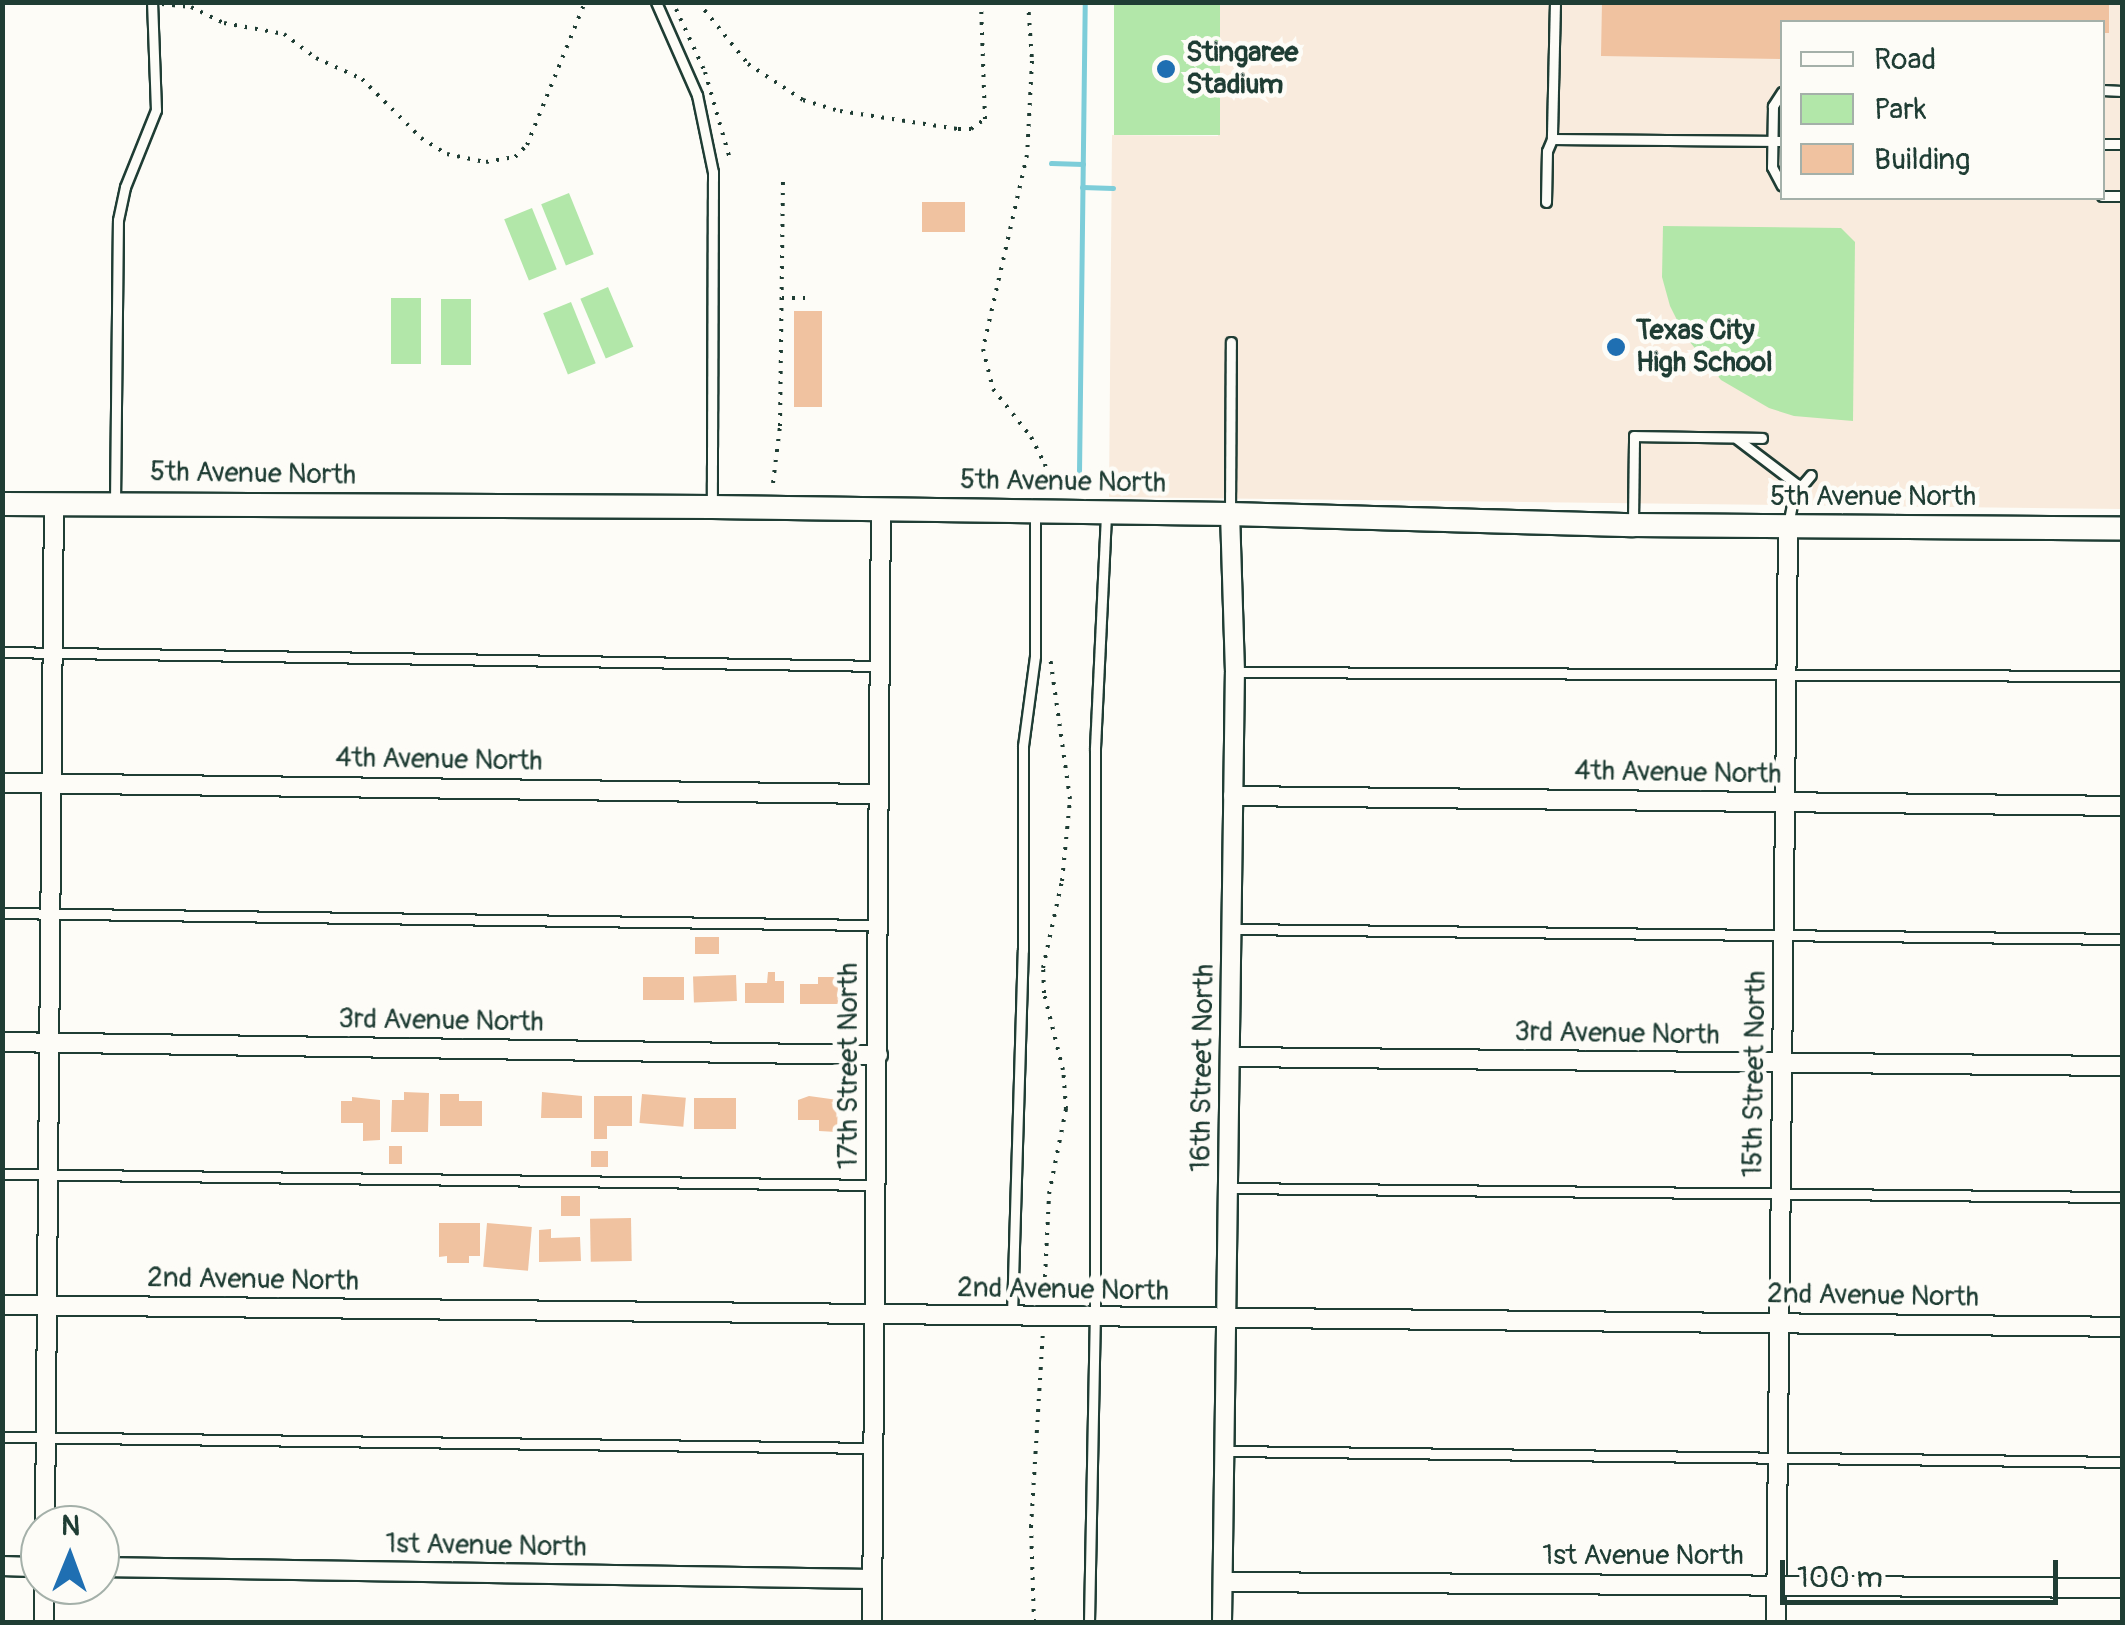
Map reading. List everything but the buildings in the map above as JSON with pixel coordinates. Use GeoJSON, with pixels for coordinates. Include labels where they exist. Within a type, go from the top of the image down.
{"type":"FeatureCollection","features":[{"type":"Feature","properties":{"kind":"street"},"geometry":{"type":"LineString","coordinates":[[45,1505],[54,503]]}},
{"type":"Feature","properties":{"kind":"street","name":"5th Avenue North"},"geometry":{"type":"LineString","coordinates":[[2,504],[712,507],[1230,514],[1633,525],[2122,528]]}},
{"type":"Feature","properties":{"kind":"street","name":"17th Street North"},"geometry":{"type":"LineString","coordinates":[[872,1622],[878,1054],[876,794],[882,510]]}},
{"type":"Feature","properties":{"kind":"street","name":"16th Street North"},"geometry":{"type":"LineString","coordinates":[[1222,1622],[1234,796],[1230,514]]}},
{"type":"Feature","properties":{"kind":"street","name":"15th Street North"},"geometry":{"type":"LineString","coordinates":[[1776,1622],[1788,526]]}},
{"type":"Feature","properties":{"kind":"street","name":"4th Avenue North"},"geometry":{"type":"LineString","coordinates":[[2,783],[876,794]]}},
{"type":"Feature","properties":{"kind":"street","name":"4th Avenue North"},"geometry":{"type":"LineString","coordinates":[[1234,796],[2122,806]]}},
{"type":"Feature","properties":{"kind":"street","name":"3rd Avenue North"},"geometry":{"type":"LineString","coordinates":[[2,1042],[878,1054]]}},
{"type":"Feature","properties":{"kind":"street","name":"3rd Avenue North"},"geometry":{"type":"LineString","coordinates":[[1231,1057],[2122,1066]]}},
{"type":"Feature","properties":{"kind":"street","name":"2nd Avenue North"},"geometry":{"type":"LineString","coordinates":[[2,1305],[2122,1327]]}},
{"type":"Feature","properties":{"kind":"street","name":"1st Avenue North"},"geometry":{"type":"LineString","coordinates":[[120,1568],[872,1580]]}},
{"type":"Feature","properties":{"kind":"street","name":"1st Avenue North"},"geometry":{"type":"LineString","coordinates":[[1223,1582],[2122,1588]]}},
{"type":"Feature","properties":{"kind":"lane"},"geometry":{"type":"LineString","coordinates":[[656,2],[697,96],[713,172],[712,507]]}},
{"type":"Feature","properties":{"kind":"lane"},"geometry":{"type":"LineString","coordinates":[[1546,202],[1547,151],[1552,138],[1555,2]]}},
{"type":"Feature","properties":{"kind":"lane"},"geometry":{"type":"LineString","coordinates":[[115,503],[118,220],[124,186],[156,110],[152,4]]}},
{"type":"Feature","properties":{"kind":"lane"},"geometry":{"type":"LineString","coordinates":[[1780,94],[1774,99],[1778,141],[1772,167],[1780,182]]}},
{"type":"Feature","properties":{"kind":"lane"},"geometry":{"type":"LineString","coordinates":[[1552,138],[1778,141]]}},
{"type":"Feature","properties":{"kind":"lane"},"geometry":{"type":"LineString","coordinates":[[1230,514],[1231,342]]}},
{"type":"Feature","properties":{"kind":"lane"},"geometry":{"type":"LineString","coordinates":[[1633,525],[1634,436],[1762,438]]}},
{"type":"Feature","properties":{"kind":"lane"},"geometry":{"type":"LineString","coordinates":[[1735,438],[1799,486]]}},
{"type":"Feature","properties":{"kind":"lane"},"geometry":{"type":"LineString","coordinates":[[1788,526],[1799,486],[1811,475]]}},
{"type":"Feature","properties":{"kind":"lane"},"geometry":{"type":"LineString","coordinates":[[1012,1317],[1023,950],[1023,746],[1034,656],[1043,512]]}},
{"type":"Feature","properties":{"kind":"lane"},"geometry":{"type":"LineString","coordinates":[[1089,1622],[1096,1318],[1095,748],[1106,513]]}},
{"type":"Feature","properties":{"kind":"lane"},"geometry":{"type":"LineString","coordinates":[[2,652],[881,666]]}},
{"type":"Feature","properties":{"kind":"lane"},"geometry":{"type":"LineString","coordinates":[[1234,672],[2122,676]]}},
{"type":"Feature","properties":{"kind":"lane"},"geometry":{"type":"LineString","coordinates":[[2,913],[877,926]]}},
{"type":"Feature","properties":{"kind":"lane"},"geometry":{"type":"LineString","coordinates":[[1232,929],[2122,938]]}},
{"type":"Feature","properties":{"kind":"lane"},"geometry":{"type":"LineString","coordinates":[[2,1174],[876,1185]]}},
{"type":"Feature","properties":{"kind":"lane"},"geometry":{"type":"LineString","coordinates":[[1229,1188],[2122,1196]]}},
{"type":"Feature","properties":{"kind":"lane"},"geometry":{"type":"LineString","coordinates":[[2,1437],[874,1448]]}},
{"type":"Feature","properties":{"kind":"lane"},"geometry":{"type":"LineString","coordinates":[[1225,1451],[2122,1462]]}},
{"type":"Feature","properties":{"kind":"path"},"geometry":{"type":"LineString","coordinates":[[152,4],[191,5],[224,24],[284,34],[316,58],[362,79],[422,138],[447,154],[486,162],[515,157],[527,144],[586,2]]}},
{"type":"Feature","properties":{"kind":"path"},"geometry":{"type":"LineString","coordinates":[[698,2],[729,46],[786,92],[821,108],[958,130],[971,129],[986,119],[981,2]]}},
{"type":"Feature","properties":{"kind":"path"},"geometry":{"type":"LineString","coordinates":[[1028,2],[1032,61],[1027,155],[983,349],[993,389],[1032,437],[1045,464],[1043,512]]}},
{"type":"Feature","properties":{"kind":"path"},"geometry":{"type":"LineString","coordinates":[[773,483],[780,426],[783,181]]}},
{"type":"Feature","properties":{"kind":"path"},"geometry":{"type":"LineString","coordinates":[[782,298],[808,298]]}},
{"type":"Feature","properties":{"kind":"path"},"geometry":{"type":"LineString","coordinates":[[1034,1622],[1032,1527],[1044,1317],[1044,1235],[1066,1109],[1062,1070],[1044,994],[1043,968],[1062,881],[1070,799],[1050,655]]}},
{"type":"Feature","properties":{"kind":"shaded area","name":"Texas City High School"},"geometry":{"type":"Polygon","coordinates":[[[1220,3],[2122,3],[2122,509],[1109,497],[1112,135],[1218,136],[1220,3]]]}},
{"type":"Feature","properties":{"kind":"green space","name":"Stingaree Stadium"},"geometry":{"type":"Polygon","coordinates":[[[1114,3],[1220,3],[1220,135],[1114,135],[1114,3]]]}},
{"type":"Feature","properties":{"kind":"green space"},"geometry":{"type":"Polygon","coordinates":[[[569,193],[594,254],[566,265],[541,204],[569,193]]]}},
{"type":"Feature","properties":{"kind":"green space"},"geometry":{"type":"Polygon","coordinates":[[[532,208],[557,269],[529,280],[504,219],[532,208]]]}},
{"type":"Feature","properties":{"kind":"green space"},"geometry":{"type":"Polygon","coordinates":[[[1663,226],[1841,228],[1855,242],[1853,421],[1794,416],[1769,408],[1721,380],[1685,336],[1670,306],[1662,277],[1663,226]]]}},
{"type":"Feature","properties":{"kind":"green space"},"geometry":{"type":"Polygon","coordinates":[[[608,287],[633,347],[606,359],[580,299],[608,287]]]}},
{"type":"Feature","properties":{"kind":"green space"},"geometry":{"type":"Polygon","coordinates":[[[391,298],[421,298],[421,364],[391,364],[391,298]]]}},
{"type":"Feature","properties":{"kind":"green space"},"geometry":{"type":"Polygon","coordinates":[[[441,299],[471,299],[471,365],[441,365],[441,299]]]}},
{"type":"Feature","properties":{"kind":"green space"},"geometry":{"type":"Polygon","coordinates":[[[571,302],[596,363],[568,374],[543,313],[571,302]]]}},
{"type":"Feature","properties":{"kind":"waterway"},"geometry":{"type":"LineString","coordinates":[[1079,473],[1085,2]]}},
{"type":"Feature","properties":{"kind":"waterway"},"geometry":{"type":"LineString","coordinates":[[1051,163],[1083,164]]}},
{"type":"Feature","properties":{"kind":"waterway"},"geometry":{"type":"LineString","coordinates":[[1082,187],[1113,188]]}},
{"type":"Feature","properties":{"kind":"place","name":"Stingaree Stadium"},"geometry":{"type":"Point","coordinates":[1166,69]}},
{"type":"Feature","properties":{"kind":"place","name":"Texas City High School"},"geometry":{"type":"Point","coordinates":[1616,347]}}]}
